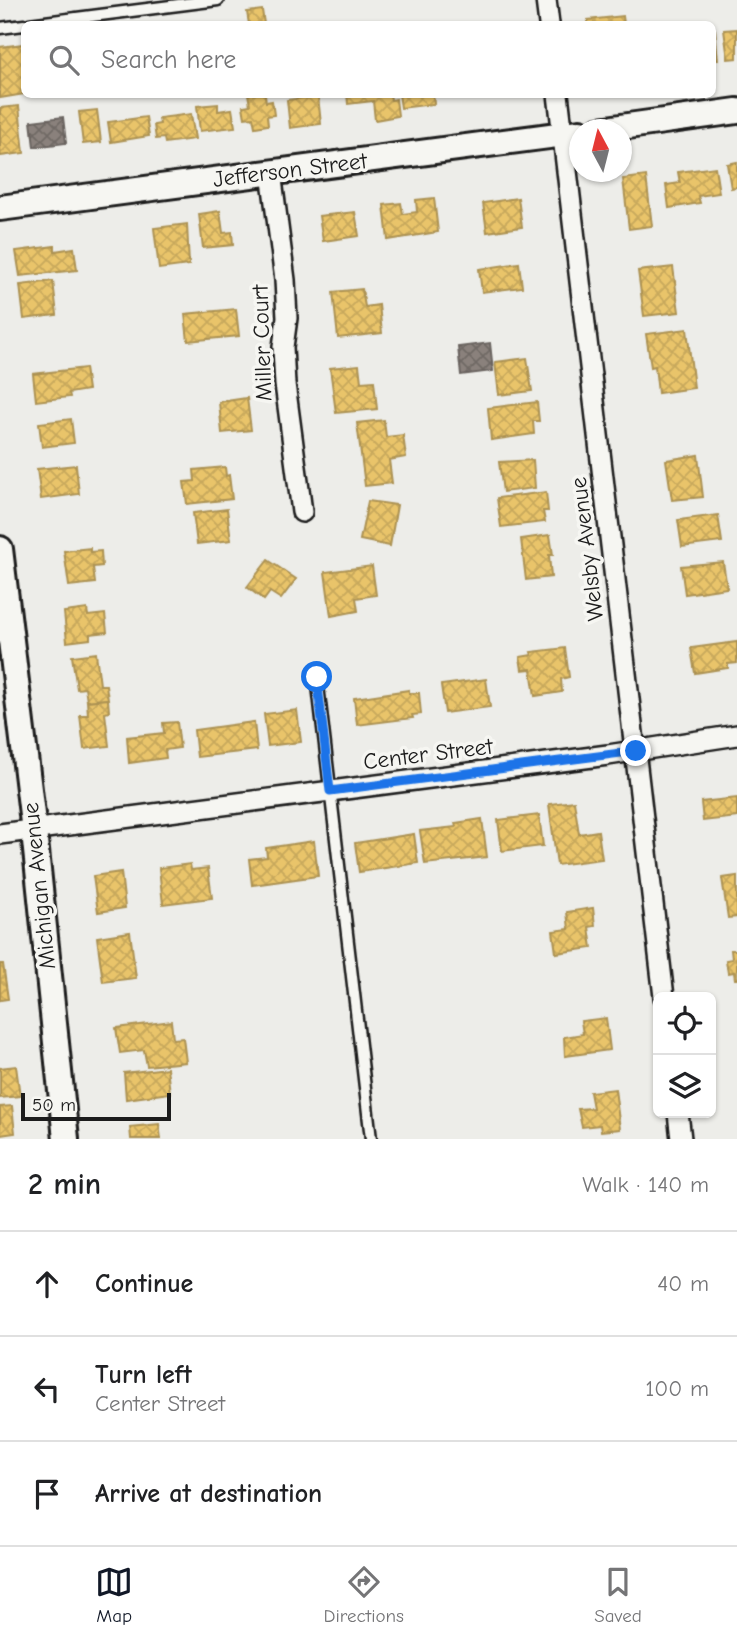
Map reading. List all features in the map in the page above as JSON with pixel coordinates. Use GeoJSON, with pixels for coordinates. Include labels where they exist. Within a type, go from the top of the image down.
{"type":"FeatureCollection","features":[{"type":"Feature","properties":{"kind":"street"},"geometry":{"type":"LineString","coordinates":[[546,0],[549,21]]}},
{"type":"Feature","properties":{"kind":"street","name":"Welsby Avenue"},"geometry":{"type":"LineString","coordinates":[[559,98],[569,127]]}},
{"type":"Feature","properties":{"kind":"street"},"geometry":{"type":"LineString","coordinates":[[632,125],[737,111]]}},
{"type":"Feature","properties":{"kind":"street","name":"Jefferson Street"},"geometry":{"type":"LineString","coordinates":[[0,208],[569,133]]}},
{"type":"Feature","properties":{"kind":"street","name":"Miller Court"},"geometry":{"type":"LineString","coordinates":[[271,172],[288,318],[284,347],[285,383],[302,512]]}},
{"type":"Feature","properties":{"kind":"street","name":"Welsby Avenue"},"geometry":{"type":"LineString","coordinates":[[576,182],[663,992]]}},
{"type":"Feature","properties":{"kind":"street","name":"Michigan Avenue"},"geometry":{"type":"LineString","coordinates":[[0,550],[34,831],[66,1139]]}},
{"type":"Feature","properties":{"kind":"street","name":"Center Street"},"geometry":{"type":"LineString","coordinates":[[0,834],[636,751],[737,735]]}},
{"type":"Feature","properties":{"kind":"street"},"geometry":{"type":"LineString","coordinates":[[679,1118],[681,1139]]}},
{"type":"Feature","properties":{"kind":"lane"},"geometry":{"type":"LineString","coordinates":[[58,21],[218,0]]}},
{"type":"Feature","properties":{"kind":"lane"},"geometry":{"type":"LineString","coordinates":[[0,28],[21,26]]}},
{"type":"Feature","properties":{"kind":"lane"},"geometry":{"type":"LineString","coordinates":[[317,677],[371,1139]]}},
{"type":"Feature","properties":{"kind":"building: Homes"},"geometry":{"type":"Polygon","coordinates":[[[262,10],[264,21],[248,21],[247,12],[262,10]]]}},
{"type":"Feature","properties":{"kind":"building: Homes"},"geometry":{"type":"Polygon","coordinates":[[[623,16],[624,21],[588,21],[623,16]]]}},
{"type":"Feature","properties":{"kind":"building: Homes"},"geometry":{"type":"Polygon","coordinates":[[[737,29],[737,58],[728,59],[724,30],[737,29]]]}},
{"type":"Feature","properties":{"kind":"building: Homes"},"geometry":{"type":"Polygon","coordinates":[[[21,44],[21,95],[0,98],[0,47],[21,44]]]}},
{"type":"Feature","properties":{"kind":"building: Homes"},"geometry":{"type":"Polygon","coordinates":[[[249,98],[266,98],[266,102],[272,101],[274,115],[267,116],[268,125],[255,127],[253,117],[245,118],[243,106],[250,105],[249,98]]]}},
{"type":"Feature","properties":{"kind":"building: Homes"},"geometry":{"type":"Polygon","coordinates":[[[318,98],[321,124],[290,128],[287,100],[318,98]]]}},
{"type":"Feature","properties":{"kind":"building: Homes"},"geometry":{"type":"Polygon","coordinates":[[[347,98],[396,99],[398,116],[375,120],[373,101],[348,104],[347,98]]]}},
{"type":"Feature","properties":{"kind":"building: Homes"},"geometry":{"type":"Polygon","coordinates":[[[400,98],[433,98],[434,104],[401,108],[400,98]]]}},
{"type":"Feature","properties":{"kind":"building: Homes"},"geometry":{"type":"Polygon","coordinates":[[[218,104],[218,111],[232,109],[235,127],[200,131],[197,106],[218,104]]]}},
{"type":"Feature","properties":{"kind":"building: Homes"},"geometry":{"type":"Polygon","coordinates":[[[19,106],[24,153],[0,156],[0,108],[19,106]]]}},
{"type":"Feature","properties":{"kind":"building: Homes"},"geometry":{"type":"Polygon","coordinates":[[[97,110],[101,142],[83,144],[79,112],[97,110]]]}},
{"type":"Feature","properties":{"kind":"building: Homes"},"geometry":{"type":"Polygon","coordinates":[[[191,114],[195,139],[165,143],[164,138],[156,139],[154,125],[160,124],[159,118],[191,114]]]}},
{"type":"Feature","properties":{"kind":"building: Homes"},"geometry":{"type":"Polygon","coordinates":[[[146,117],[149,136],[111,142],[108,122],[146,117]]]}},
{"type":"Feature","properties":{"kind":"building: Homes"},"geometry":{"type":"Polygon","coordinates":[[[737,162],[737,187],[731,188],[727,164],[737,162]]]}},
{"type":"Feature","properties":{"kind":"building: Homes"},"geometry":{"type":"Polygon","coordinates":[[[715,167],[719,193],[698,196],[700,203],[669,208],[666,185],[680,183],[678,172],[715,167]]]}},
{"type":"Feature","properties":{"kind":"building: Homes"},"geometry":{"type":"Polygon","coordinates":[[[646,176],[652,226],[629,229],[623,182],[632,182],[632,178],[646,176]]]}},
{"type":"Feature","properties":{"kind":"building: Homes"},"geometry":{"type":"Polygon","coordinates":[[[434,198],[438,232],[388,240],[384,205],[401,203],[403,214],[417,212],[416,200],[434,198]]]}},
{"type":"Feature","properties":{"kind":"building: Homes"},"geometry":{"type":"Polygon","coordinates":[[[518,198],[522,227],[487,232],[483,203],[518,198]]]}},
{"type":"Feature","properties":{"kind":"building: Homes"},"geometry":{"type":"Polygon","coordinates":[[[220,211],[223,233],[232,232],[233,245],[203,248],[199,214],[220,211]]]}},
{"type":"Feature","properties":{"kind":"building: Homes"},"geometry":{"type":"Polygon","coordinates":[[[355,212],[359,236],[323,241],[319,216],[355,212]]]}},
{"type":"Feature","properties":{"kind":"building: Homes"},"geometry":{"type":"Polygon","coordinates":[[[187,224],[189,265],[159,269],[154,228],[187,224]]]}},
{"type":"Feature","properties":{"kind":"building: Homes"},"geometry":{"type":"Polygon","coordinates":[[[55,246],[55,251],[74,248],[77,270],[20,276],[16,251],[55,246]]]}},
{"type":"Feature","properties":{"kind":"building: Homes"},"geometry":{"type":"Polygon","coordinates":[[[519,263],[522,287],[482,292],[479,269],[519,263]]]}},
{"type":"Feature","properties":{"kind":"building: Homes"},"geometry":{"type":"Polygon","coordinates":[[[673,267],[679,312],[644,316],[638,271],[673,267]]]}},
{"type":"Feature","properties":{"kind":"building: Homes"},"geometry":{"type":"Polygon","coordinates":[[[53,281],[57,315],[24,319],[20,285],[53,281]]]}},
{"type":"Feature","properties":{"kind":"building: Homes"},"geometry":{"type":"Polygon","coordinates":[[[362,289],[365,307],[379,305],[382,333],[338,338],[333,292],[362,289]]]}},
{"type":"Feature","properties":{"kind":"building: Homes"},"geometry":{"type":"Polygon","coordinates":[[[236,309],[239,336],[188,341],[185,314],[236,309]]]}},
{"type":"Feature","properties":{"kind":"building: Homes"},"geometry":{"type":"Polygon","coordinates":[[[687,329],[694,388],[658,393],[655,366],[651,367],[646,334],[687,329]]]}},
{"type":"Feature","properties":{"kind":"building: Homes"},"geometry":{"type":"Polygon","coordinates":[[[527,358],[532,391],[499,395],[495,362],[527,358]]]}},
{"type":"Feature","properties":{"kind":"building: Homes"},"geometry":{"type":"Polygon","coordinates":[[[359,365],[361,382],[374,381],[377,409],[336,413],[330,368],[359,365]]]}},
{"type":"Feature","properties":{"kind":"building: Homes"},"geometry":{"type":"Polygon","coordinates":[[[85,368],[88,390],[69,393],[70,397],[36,401],[33,374],[85,368]]]}},
{"type":"Feature","properties":{"kind":"building: Homes"},"geometry":{"type":"Polygon","coordinates":[[[247,398],[251,430],[222,433],[219,402],[247,398]]]}},
{"type":"Feature","properties":{"kind":"building: Homes"},"geometry":{"type":"Polygon","coordinates":[[[537,402],[539,421],[533,421],[534,434],[491,440],[488,408],[537,402]]]}},
{"type":"Feature","properties":{"kind":"building: Homes"},"geometry":{"type":"Polygon","coordinates":[[[71,419],[74,443],[42,447],[39,423],[71,419]]]}},
{"type":"Feature","properties":{"kind":"building: Homes"},"geometry":{"type":"Polygon","coordinates":[[[384,420],[386,437],[403,435],[406,457],[389,460],[392,483],[365,486],[357,423],[384,420]]]}},
{"type":"Feature","properties":{"kind":"building: Homes"},"geometry":{"type":"Polygon","coordinates":[[[698,455],[703,497],[672,500],[666,460],[698,455]]]}},
{"type":"Feature","properties":{"kind":"building: Homes"},"geometry":{"type":"Polygon","coordinates":[[[533,460],[535,488],[503,492],[499,462],[533,460]]]}},
{"type":"Feature","properties":{"kind":"building: Homes"},"geometry":{"type":"Polygon","coordinates":[[[76,465],[79,494],[41,499],[37,469],[76,465]]]}},
{"type":"Feature","properties":{"kind":"building: Homes"},"geometry":{"type":"Polygon","coordinates":[[[225,467],[226,476],[229,475],[232,499],[187,504],[184,482],[195,481],[194,470],[225,467]]]}},
{"type":"Feature","properties":{"kind":"building: Homes"},"geometry":{"type":"Polygon","coordinates":[[[546,492],[548,511],[543,511],[545,522],[501,527],[497,498],[546,492]]]}},
{"type":"Feature","properties":{"kind":"building: Homes"},"geometry":{"type":"Polygon","coordinates":[[[368,501],[397,505],[390,546],[360,540],[368,501]]]}},
{"type":"Feature","properties":{"kind":"building: Homes"},"geometry":{"type":"Polygon","coordinates":[[[227,509],[231,540],[197,544],[193,513],[227,509]]]}},
{"type":"Feature","properties":{"kind":"building: Homes"},"geometry":{"type":"Polygon","coordinates":[[[718,515],[722,542],[682,547],[678,520],[718,515]]]}},
{"type":"Feature","properties":{"kind":"building: Homes"},"geometry":{"type":"Polygon","coordinates":[[[550,535],[553,555],[549,555],[551,577],[526,580],[521,539],[550,535]]]}},
{"type":"Feature","properties":{"kind":"building: Homes"},"geometry":{"type":"Polygon","coordinates":[[[90,548],[90,552],[101,551],[102,566],[93,567],[95,583],[69,586],[64,551],[90,548]]]}},
{"type":"Feature","properties":{"kind":"building: Homes"},"geometry":{"type":"Polygon","coordinates":[[[268,560],[296,579],[281,599],[270,592],[264,600],[247,587],[268,560]]]}},
{"type":"Feature","properties":{"kind":"building: Homes"},"geometry":{"type":"Polygon","coordinates":[[[723,562],[727,588],[685,594],[681,566],[723,562]]]}},
{"type":"Feature","properties":{"kind":"building: Homes"},"geometry":{"type":"Polygon","coordinates":[[[372,566],[376,595],[356,598],[358,611],[331,616],[325,572],[372,566]]]}},
{"type":"Feature","properties":{"kind":"building: Homes"},"geometry":{"type":"Polygon","coordinates":[[[87,609],[88,616],[105,614],[107,632],[90,634],[90,639],[67,642],[64,612],[87,609]]]}},
{"type":"Feature","properties":{"kind":"building: Homes"},"geometry":{"type":"Polygon","coordinates":[[[737,642],[737,663],[728,664],[728,668],[695,673],[691,648],[737,642]]]}},
{"type":"Feature","properties":{"kind":"building: Homes"},"geometry":{"type":"Polygon","coordinates":[[[565,648],[569,677],[561,679],[562,692],[535,696],[531,669],[522,670],[520,657],[532,655],[531,652],[565,648]]]}},
{"type":"Feature","properties":{"kind":"building: Homes"},"geometry":{"type":"Polygon","coordinates":[[[96,653],[100,685],[106,685],[108,699],[87,701],[85,688],[77,689],[72,656],[96,653]]]}},
{"type":"Feature","properties":{"kind":"building: Homes"},"geometry":{"type":"Polygon","coordinates":[[[486,679],[490,707],[445,713],[441,685],[486,679]]]}},
{"type":"Feature","properties":{"kind":"building: Homes"},"geometry":{"type":"Polygon","coordinates":[[[409,690],[409,693],[419,693],[421,714],[412,715],[413,718],[357,725],[354,698],[409,690]]]}},
{"type":"Feature","properties":{"kind":"building: Homes"},"geometry":{"type":"Polygon","coordinates":[[[108,699],[109,712],[105,713],[109,746],[84,749],[80,715],[88,715],[87,701],[108,699]]]}},
{"type":"Feature","properties":{"kind":"building: Homes"},"geometry":{"type":"Polygon","coordinates":[[[297,710],[301,742],[268,746],[264,714],[297,710]]]}},
{"type":"Feature","properties":{"kind":"building: Homes"},"geometry":{"type":"Polygon","coordinates":[[[177,722],[180,748],[165,750],[166,758],[129,763],[127,737],[164,733],[163,723],[177,722]]]}},
{"type":"Feature","properties":{"kind":"building: Homes"},"geometry":{"type":"Polygon","coordinates":[[[254,722],[257,750],[197,757],[194,730],[254,722]]]}},
{"type":"Feature","properties":{"kind":"building: Homes"},"geometry":{"type":"Polygon","coordinates":[[[737,798],[737,817],[703,821],[701,802],[737,798]]]}},
{"type":"Feature","properties":{"kind":"building: Homes"},"geometry":{"type":"Polygon","coordinates":[[[574,801],[579,834],[598,831],[602,859],[557,865],[549,804],[574,801]]]}},
{"type":"Feature","properties":{"kind":"building: Homes"},"geometry":{"type":"Polygon","coordinates":[[[539,815],[543,846],[502,851],[498,820],[539,815]]]}},
{"type":"Feature","properties":{"kind":"building: Homes"},"geometry":{"type":"Polygon","coordinates":[[[482,819],[487,857],[425,864],[420,831],[456,827],[455,823],[482,819]]]}},
{"type":"Feature","properties":{"kind":"building: Homes"},"geometry":{"type":"Polygon","coordinates":[[[414,834],[418,863],[359,872],[355,843],[414,834]]]}},
{"type":"Feature","properties":{"kind":"building: Homes"},"geometry":{"type":"Polygon","coordinates":[[[314,841],[318,876],[252,885],[249,859],[267,857],[266,848],[314,841]]]}},
{"type":"Feature","properties":{"kind":"building: Homes"},"geometry":{"type":"Polygon","coordinates":[[[190,864],[191,870],[208,868],[212,898],[163,904],[159,868],[190,864]]]}},
{"type":"Feature","properties":{"kind":"building: Homes"},"geometry":{"type":"Polygon","coordinates":[[[121,872],[125,908],[98,912],[93,876],[121,872]]]}},
{"type":"Feature","properties":{"kind":"building: Homes"},"geometry":{"type":"Polygon","coordinates":[[[737,876],[737,917],[728,918],[722,878],[737,876]]]}},
{"type":"Feature","properties":{"kind":"building: Homes"},"geometry":{"type":"Polygon","coordinates":[[[593,908],[595,926],[589,927],[592,948],[556,953],[553,931],[569,929],[567,912],[593,908]]]}},
{"type":"Feature","properties":{"kind":"building: Homes"},"geometry":{"type":"Polygon","coordinates":[[[130,932],[136,978],[103,982],[97,937],[130,932]]]}},
{"type":"Feature","properties":{"kind":"building: Homes"},"geometry":{"type":"Polygon","coordinates":[[[731,950],[737,950],[737,979],[734,972],[728,973],[726,960],[732,959],[731,950]]]}},
{"type":"Feature","properties":{"kind":"building: Homes"},"geometry":{"type":"Polygon","coordinates":[[[0,964],[3,964],[8,999],[0,1000],[0,964]]]}},
{"type":"Feature","properties":{"kind":"building: Homes"},"geometry":{"type":"Polygon","coordinates":[[[606,1018],[610,1050],[565,1056],[564,1037],[583,1034],[581,1021],[606,1018]]]}},
{"type":"Feature","properties":{"kind":"building: Homes"},"geometry":{"type":"Polygon","coordinates":[[[171,1021],[173,1039],[183,1038],[186,1062],[147,1066],[144,1050],[120,1053],[116,1028],[171,1021]]]}},
{"type":"Feature","properties":{"kind":"building: Homes"},"geometry":{"type":"Polygon","coordinates":[[[16,1066],[20,1096],[0,1098],[0,1068],[16,1066]]]}},
{"type":"Feature","properties":{"kind":"building: Homes"},"geometry":{"type":"Polygon","coordinates":[[[167,1068],[170,1093],[126,1099],[124,1073],[167,1068]]]}},
{"type":"Feature","properties":{"kind":"building: Homes"},"geometry":{"type":"Polygon","coordinates":[[[615,1089],[620,1129],[601,1131],[600,1125],[582,1127],[578,1109],[593,1108],[590,1092],[615,1089]]]}},
{"type":"Feature","properties":{"kind":"building: Homes"},"geometry":{"type":"Polygon","coordinates":[[[12,1106],[15,1133],[0,1135],[0,1107],[12,1106]]]}},
{"type":"Feature","properties":{"kind":"building: Homes"},"geometry":{"type":"Polygon","coordinates":[[[159,1124],[161,1139],[131,1139],[130,1127],[159,1124]]]}},
{"type":"Feature","properties":{"kind":"building: Industry"},"geometry":{"type":"Polygon","coordinates":[[[63,117],[66,143],[34,147],[31,121],[63,117]]]}},
{"type":"Feature","properties":{"kind":"building: Industry"},"geometry":{"type":"Polygon","coordinates":[[[490,343],[493,371],[461,375],[458,347],[490,343]]]}},
{"type":"Feature","properties":{"kind":"route"},"geometry":{"type":"LineString","coordinates":[[317,677],[330,791],[636,751]]}}]}
